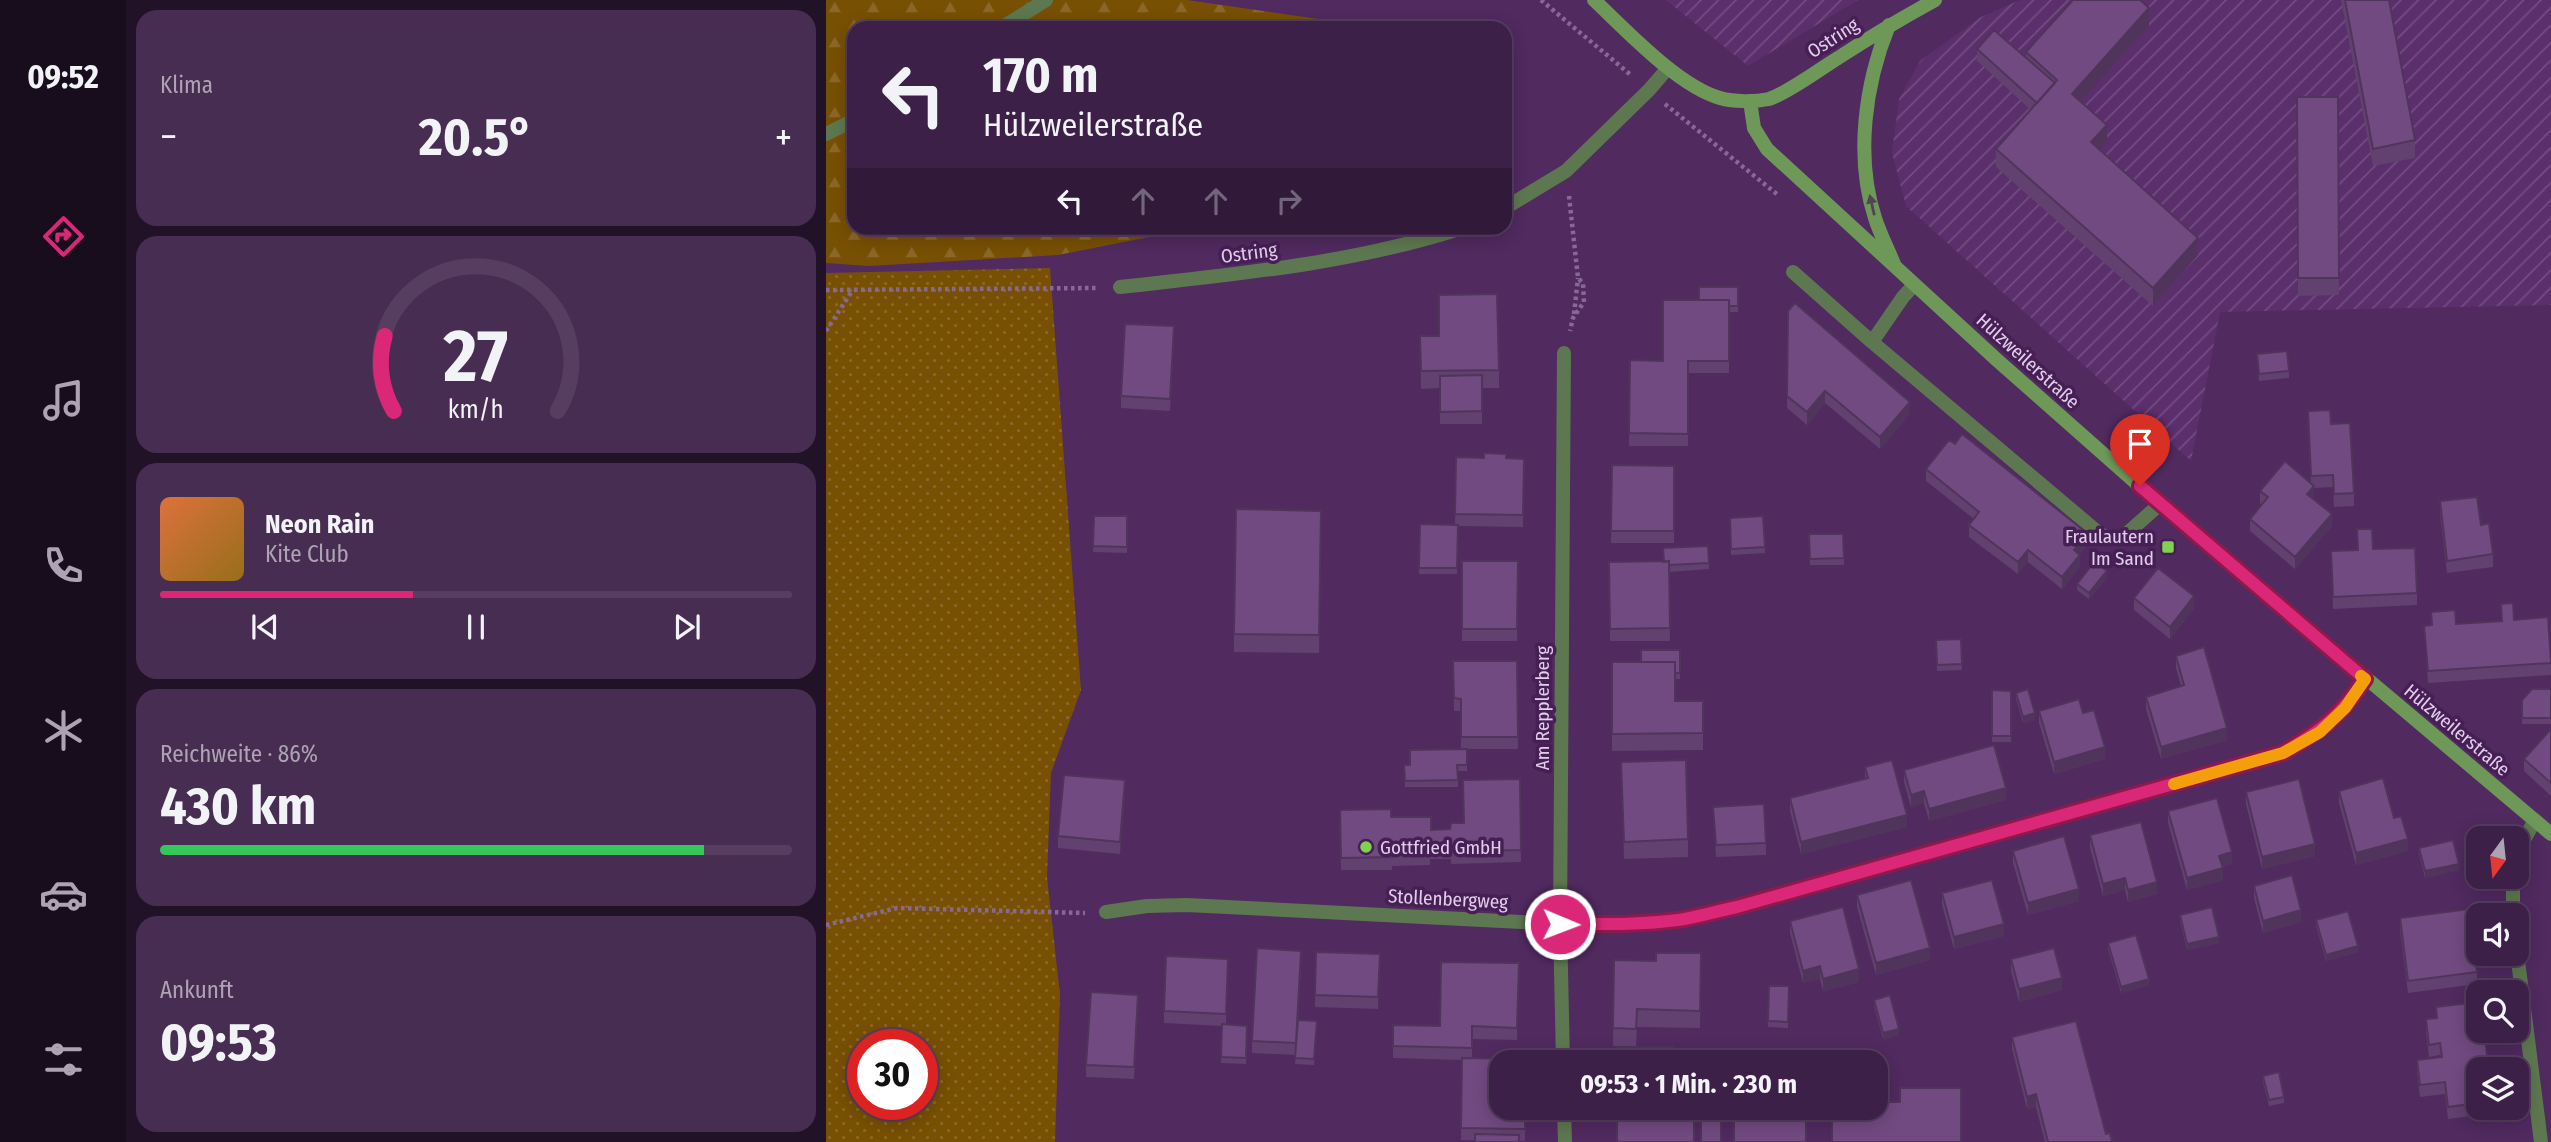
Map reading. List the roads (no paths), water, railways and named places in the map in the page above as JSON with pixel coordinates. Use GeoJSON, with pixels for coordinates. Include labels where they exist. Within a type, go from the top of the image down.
{"type":"FeatureCollection","features":[{"type":"Feature","properties":{"kind":"street"},"geometry":{"type":"LineString","coordinates":[[1012,21],[1046,0]]}},
{"type":"Feature","properties":{"kind":"street"},"geometry":{"type":"LineString","coordinates":[[1594,0],[1668,68],[1721,98],[1750,101]]}},
{"type":"Feature","properties":{"kind":"street","name":"Ostring"},"geometry":{"type":"LineString","coordinates":[[1750,101],[1770,98],[1935,0]]}},
{"type":"Feature","properties":{"kind":"street"},"geometry":{"type":"LineString","coordinates":[[1889,25],[1872,82],[1867,113],[1866,171],[1875,218],[1896,268]]}},
{"type":"Feature","properties":{"kind":"street"},"geometry":{"type":"LineString","coordinates":[[1512,204],[1566,171],[1668,68]]}},
{"type":"Feature","properties":{"kind":"street","name":"Hülzweilerstraße"},"geometry":{"type":"LineString","coordinates":[[1750,101],[1754,128],[1768,149],[1914,285],[2160,504],[2551,834]]}},
{"type":"Feature","properties":{"kind":"street"},"geometry":{"type":"LineString","coordinates":[[826,134],[847,124]]}},
{"type":"Feature","properties":{"kind":"street","name":"Ostring"},"geometry":{"type":"LineString","coordinates":[[1120,287],[1303,266],[1415,243],[1440,235]]}},
{"type":"Feature","properties":{"kind":"street"},"geometry":{"type":"LineString","coordinates":[[1793,272],[2100,534],[2112,539],[2123,537],[2160,504]]}},
{"type":"Feature","properties":{"kind":"street"},"geometry":{"type":"LineString","coordinates":[[1872,342],[1914,285]]}},
{"type":"Feature","properties":{"kind":"street","name":"Am Repplerberg"},"geometry":{"type":"LineString","coordinates":[[1563,1050],[1560,924],[1564,353]]}},
{"type":"Feature","properties":{"kind":"street","name":"Stollenbergweg"},"geometry":{"type":"LineString","coordinates":[[1106,912],[1147,906],[1187,905],[1560,924],[1629,925],[1681,919],[2283,753],[2320,732],[2345,708],[2365,679]]}},
{"type":"Feature","properties":{"kind":"street"},"geometry":{"type":"LineString","coordinates":[[2529,831],[2535,820]]}},
{"type":"Feature","properties":{"kind":"street"},"geometry":{"type":"LineString","coordinates":[[2519,966],[2541,1142]]}},
{"type":"Feature","properties":{"kind":"street"},"geometry":{"type":"LineString","coordinates":[[1564,1120],[1565,1142]]}},
{"type":"Feature","properties":{"kind":"place","name":"Fraulautern Im Sand"},"geometry":{"type":"Point","coordinates":[2168,547]}},
{"type":"Feature","properties":{"kind":"place","name":"Gottfried GmbH"},"geometry":{"type":"Point","coordinates":[1366,847]}}]}
